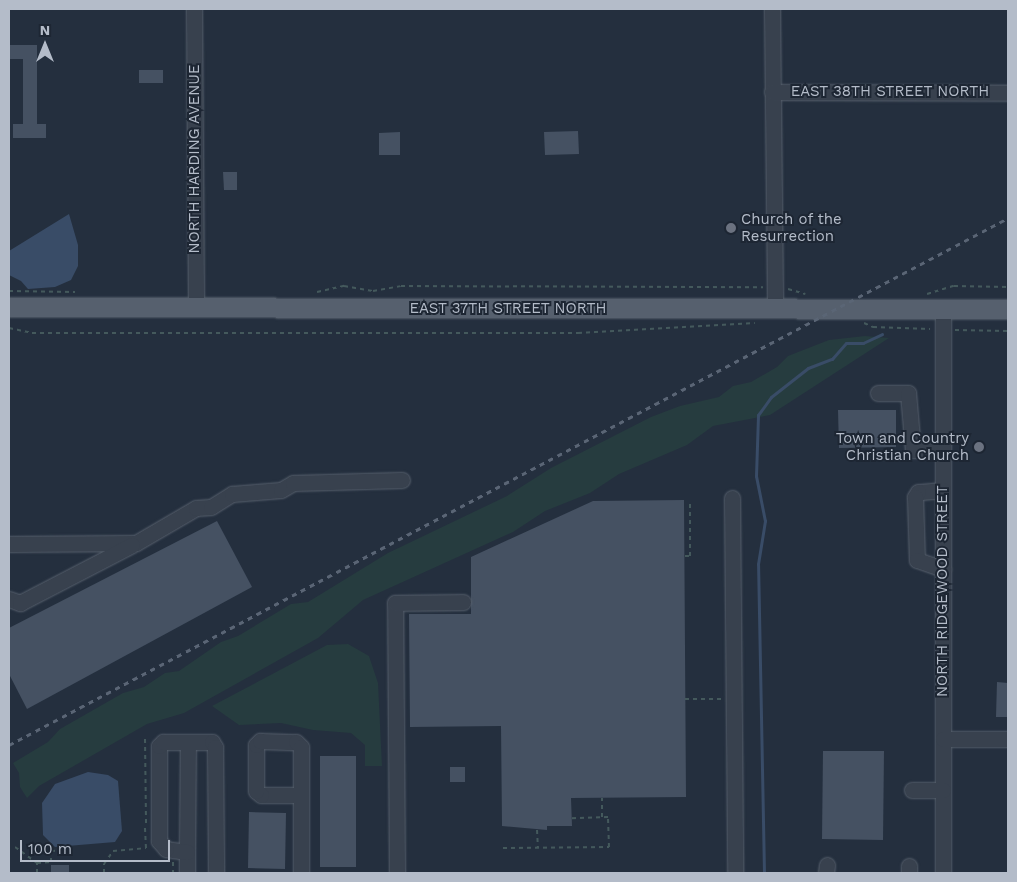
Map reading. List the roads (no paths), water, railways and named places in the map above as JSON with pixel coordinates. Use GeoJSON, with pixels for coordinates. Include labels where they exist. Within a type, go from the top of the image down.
{"type":"FeatureCollection","features":[{"type":"Feature","properties":{"kind":"main road","name":"EAST 37TH STREET NORTH"},"geometry":{"type":"LineString","coordinates":[[9,307],[1008,309]]}},
{"type":"Feature","properties":{"kind":"street","name":"NORTH HARDING AVENUE"},"geometry":{"type":"LineString","coordinates":[[194,9],[196,308]]}},
{"type":"Feature","properties":{"kind":"street"},"geometry":{"type":"LineString","coordinates":[[772,9],[775,309]]}},
{"type":"Feature","properties":{"kind":"street","name":"EAST 38TH STREET NORTH"},"geometry":{"type":"LineString","coordinates":[[772,92],[1008,93]]}},
{"type":"Feature","properties":{"kind":"street","name":"NORTH RIDGEWOOD STREET"},"geometry":{"type":"LineString","coordinates":[[943,309],[943,873]]}},
{"type":"Feature","properties":{"kind":"street"},"geometry":{"type":"LineString","coordinates":[[878,393],[908,393],[913,450],[943,450]]}},
{"type":"Feature","properties":{"kind":"street"},"geometry":{"type":"LineString","coordinates":[[9,599],[20,603],[136,543],[196,508],[211,507],[232,494],[281,490],[293,483],[402,480]]}},
{"type":"Feature","properties":{"kind":"street"},"geometry":{"type":"LineString","coordinates":[[943,490],[918,492],[915,497],[917,560],[943,569]]}},
{"type":"Feature","properties":{"kind":"street"},"geometry":{"type":"LineString","coordinates":[[732,498],[734,873]]}},
{"type":"Feature","properties":{"kind":"street"},"geometry":{"type":"LineString","coordinates":[[9,544],[136,543]]}},
{"type":"Feature","properties":{"kind":"street"},"geometry":{"type":"LineString","coordinates":[[396,873],[395,603],[463,602]]}},
{"type":"Feature","properties":{"kind":"street"},"geometry":{"type":"LineString","coordinates":[[943,739],[1008,739]]}},
{"type":"Feature","properties":{"kind":"street"},"geometry":{"type":"LineString","coordinates":[[188,852],[166,849],[159,841],[159,746],[163,742],[212,742],[215,747],[216,873]]}},
{"type":"Feature","properties":{"kind":"street"},"geometry":{"type":"LineString","coordinates":[[187,873],[188,742]]}},
{"type":"Feature","properties":{"kind":"street"},"geometry":{"type":"LineString","coordinates":[[300,795],[261,795],[256,791],[256,745],[260,742],[296,742],[301,747],[301,873]]}},
{"type":"Feature","properties":{"kind":"street"},"geometry":{"type":"LineString","coordinates":[[912,790],[943,790]]}},
{"type":"Feature","properties":{"kind":"water"},"geometry":{"type":"Polygon","coordinates":[[[69,214],[78,245],[78,266],[71,280],[55,287],[28,289],[21,281],[9,275],[9,251],[69,214]]]}},
{"type":"Feature","properties":{"kind":"water"},"geometry":{"type":"Polygon","coordinates":[[[88,772],[108,775],[118,781],[122,831],[115,842],[55,847],[43,835],[42,803],[55,784],[88,772]]]}},
{"type":"Feature","properties":{"kind":"waterway"},"geometry":{"type":"LineString","coordinates":[[764,873],[758,564],[765,521],[756,476],[758,415],[771,397],[808,368],[832,359],[846,343],[863,343],[882,334]]}},
{"type":"Feature","properties":{"kind":"railway"},"geometry":{"type":"LineString","coordinates":[[9,745],[1008,218]]}},
{"type":"Feature","properties":{"kind":"place","name":"Church of the Resurrection"},"geometry":{"type":"Point","coordinates":[731,228]}},
{"type":"Feature","properties":{"kind":"place","name":"Town and Country Christian Church"},"geometry":{"type":"Point","coordinates":[979,447]}}]}
